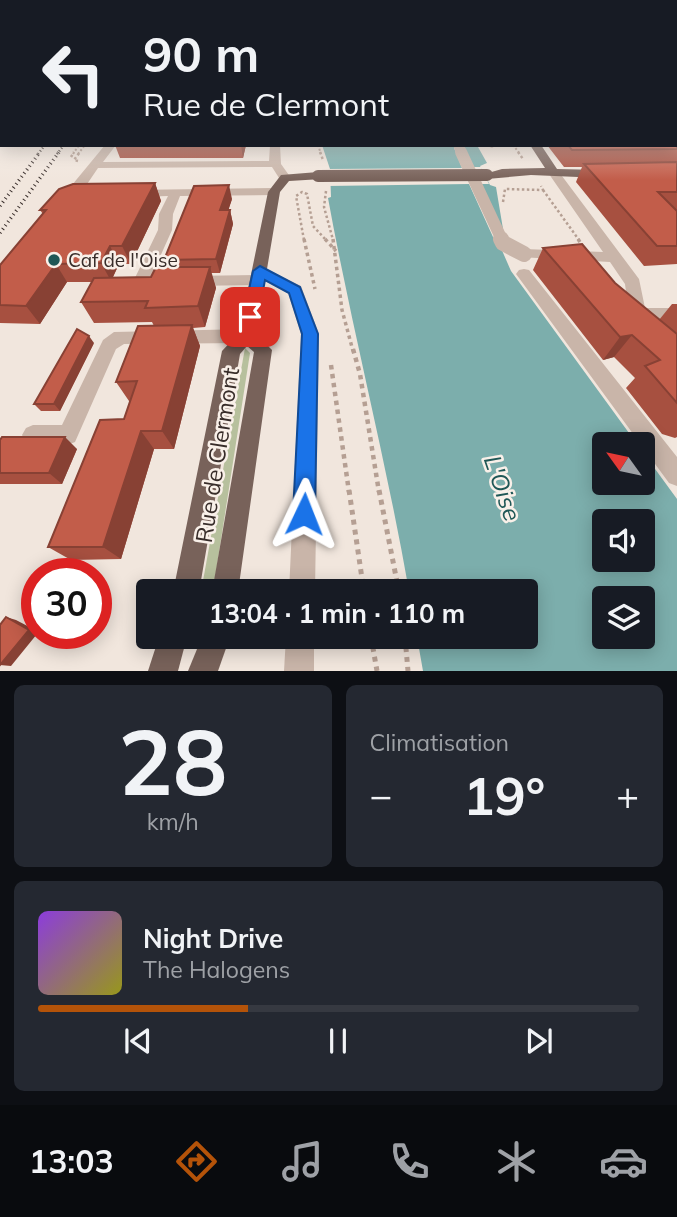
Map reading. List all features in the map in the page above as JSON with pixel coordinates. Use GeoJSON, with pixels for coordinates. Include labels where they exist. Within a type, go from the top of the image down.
{"type":"FeatureCollection","features":[{"type":"Feature","properties":{"kind":"main road"},"geometry":{"type":"LineString","coordinates":[[536,147],[555,174]]}},
{"type":"Feature","properties":{"kind":"main road"},"geometry":{"type":"LineString","coordinates":[[285,178],[322,172],[526,178],[555,174],[616,174]]}},
{"type":"Feature","properties":{"kind":"main road","name":"Rue de Clermont"},"geometry":{"type":"LineString","coordinates":[[188,579],[231,351],[247,336],[274,192],[285,178]]}},
{"type":"Feature","properties":{"kind":"main road","name":"Rue de Clermont"},"geometry":{"type":"LineString","coordinates":[[227,579],[263,350],[247,336]]}},
{"type":"Feature","properties":{"kind":"main road"},"geometry":{"type":"LineString","coordinates":[[163,671],[169,649]]}},
{"type":"Feature","properties":{"kind":"main road"},"geometry":{"type":"LineString","coordinates":[[204,671],[212,649]]}},
{"type":"Feature","properties":{"kind":"street"},"geometry":{"type":"LineString","coordinates":[[63,198],[82,191],[78,185],[109,147]]}},
{"type":"Feature","properties":{"kind":"street"},"geometry":{"type":"LineString","coordinates":[[275,147],[275,164],[285,178]]}},
{"type":"Feature","properties":{"kind":"street"},"geometry":{"type":"LineString","coordinates":[[458,147],[503,243],[524,254],[614,257]]}},
{"type":"Feature","properties":{"kind":"street"},"geometry":{"type":"LineString","coordinates":[[94,165],[275,164]]}},
{"type":"Feature","properties":{"kind":"street"},"geometry":{"type":"LineString","coordinates":[[555,174],[633,283],[637,293],[636,314],[648,333]]}},
{"type":"Feature","properties":{"kind":"street"},"geometry":{"type":"LineString","coordinates":[[128,193],[274,192]]}},
{"type":"Feature","properties":{"kind":"street"},"geometry":{"type":"LineString","coordinates":[[175,194],[166,214],[165,230],[141,282],[259,275],[295,290],[310,334],[302,579]]}},
{"type":"Feature","properties":{"kind":"street"},"geometry":{"type":"LineString","coordinates":[[524,274],[677,475]]}},
{"type":"Feature","properties":{"kind":"street"},"geometry":{"type":"LineString","coordinates":[[636,314],[677,314]]}},
{"type":"Feature","properties":{"kind":"street"},"geometry":{"type":"LineString","coordinates":[[33,435],[68,435],[109,345],[120,337],[247,336]]}},
{"type":"Feature","properties":{"kind":"street"},"geometry":{"type":"LineString","coordinates":[[299,671],[300,649]]}},
{"type":"Feature","properties":{"kind":"path"},"geometry":{"type":"LineString","coordinates":[[71,157],[78,147]]}},
{"type":"Feature","properties":{"kind":"path"},"geometry":{"type":"LineString","coordinates":[[318,147],[322,172]]}},
{"type":"Feature","properties":{"kind":"path"},"geometry":{"type":"LineString","coordinates":[[327,187],[324,207],[336,251],[342,310],[360,374],[372,456],[396,579]]}},
{"type":"Feature","properties":{"kind":"path"},"geometry":{"type":"LineString","coordinates":[[317,300],[296,204],[296,196],[302,192],[307,194],[309,199],[313,226],[336,251]]}},
{"type":"Feature","properties":{"kind":"path"},"geometry":{"type":"LineString","coordinates":[[328,352],[362,579]]}},
{"type":"Feature","properties":{"kind":"path"},"geometry":{"type":"LineString","coordinates":[[373,649],[377,671]]}},
{"type":"Feature","properties":{"kind":"path"},"geometry":{"type":"LineString","coordinates":[[406,649],[408,671]]}},
{"type":"Feature","properties":{"kind":"green space"},"geometry":{"type":"Polygon","coordinates":[[[245,348],[250,353],[215,579],[203,579],[245,348]]]}},
{"type":"Feature","properties":{"kind":"water","name":"L'Oise"},"geometry":{"type":"Polygon","coordinates":[[[323,147],[478,147],[487,163],[480,166],[490,185],[496,187],[504,235],[497,239],[511,271],[628,432],[592,432],[592,495],[655,495],[655,469],[677,499],[677,671],[423,671],[419,649],[538,649],[538,579],[407,579],[328,198],[331,197],[330,169],[323,147]]]}},
{"type":"Feature","properties":{"kind":"pier"},"geometry":{"type":"Polygon","coordinates":[[[464,147],[473,167],[481,167],[489,184],[481,184],[503,249],[493,237],[469,184],[327,186],[326,169],[462,168],[454,148],[464,147]]]}},
{"type":"Feature","properties":{"kind":"building"},"geometry":{"type":"Polygon","coordinates":[[[570,147],[677,147],[677,149],[572,150],[570,147]]]}},
{"type":"Feature","properties":{"kind":"building"},"geometry":{"type":"Polygon","coordinates":[[[677,162],[677,192],[658,192],[677,211],[677,246],[657,246],[584,164],[677,162]]]}},
{"type":"Feature","properties":{"kind":"building"},"geometry":{"type":"Polygon","coordinates":[[[155,183],[122,246],[110,246],[101,263],[56,264],[26,306],[0,305],[0,265],[46,210],[40,210],[59,189],[73,184],[155,183]]]}},
{"type":"Feature","properties":{"kind":"building"},"geometry":{"type":"Polygon","coordinates":[[[229,185],[220,210],[230,210],[216,259],[164,260],[194,186],[229,185]]]}},
{"type":"Feature","properties":{"kind":"building"},"geometry":{"type":"Polygon","coordinates":[[[582,244],[615,283],[677,334],[677,403],[645,366],[660,360],[632,335],[620,337],[543,248],[582,244]]]}},
{"type":"Feature","properties":{"kind":"building"},"geometry":{"type":"Polygon","coordinates":[[[156,267],[210,267],[198,306],[145,308],[148,301],[81,302],[94,278],[151,277],[156,267]]]}},
{"type":"Feature","properties":{"kind":"building"},"geometry":{"type":"Polygon","coordinates":[[[192,325],[162,431],[141,431],[103,547],[48,547],[100,420],[124,419],[137,381],[116,382],[138,326],[192,325]]]}},
{"type":"Feature","properties":{"kind":"building"},"geometry":{"type":"Polygon","coordinates":[[[77,329],[89,336],[54,404],[34,404],[77,329]]]}},
{"type":"Feature","properties":{"kind":"building"},"geometry":{"type":"Polygon","coordinates":[[[2,437],[65,437],[49,473],[0,473],[2,437]]]}},
{"type":"Feature","properties":{"kind":"building"},"geometry":{"type":"Polygon","coordinates":[[[6,617],[21,625],[21,640],[0,665],[0,625],[6,617]]]}},
{"type":"Feature","properties":{"kind":"railway"},"geometry":{"type":"LineString","coordinates":[[38,154],[43,147]]}},
{"type":"Feature","properties":{"kind":"railway"},"geometry":{"type":"LineString","coordinates":[[57,154],[62,147]]}},
{"type":"Feature","properties":{"kind":"railway"},"geometry":{"type":"LineString","coordinates":[[0,206],[40,152]]}},
{"type":"Feature","properties":{"kind":"railway"},"geometry":{"type":"LineString","coordinates":[[0,233],[59,152]]}},
{"type":"Feature","properties":{"kind":"place","name":"Caf de l'Oise"},"geometry":{"type":"Point","coordinates":[54,260]}},
{"type":"Feature","properties":{"kind":"route"},"geometry":{"type":"LineString","coordinates":[[250,317],[260,271],[295,290],[310,334],[304,514]]}}]}
